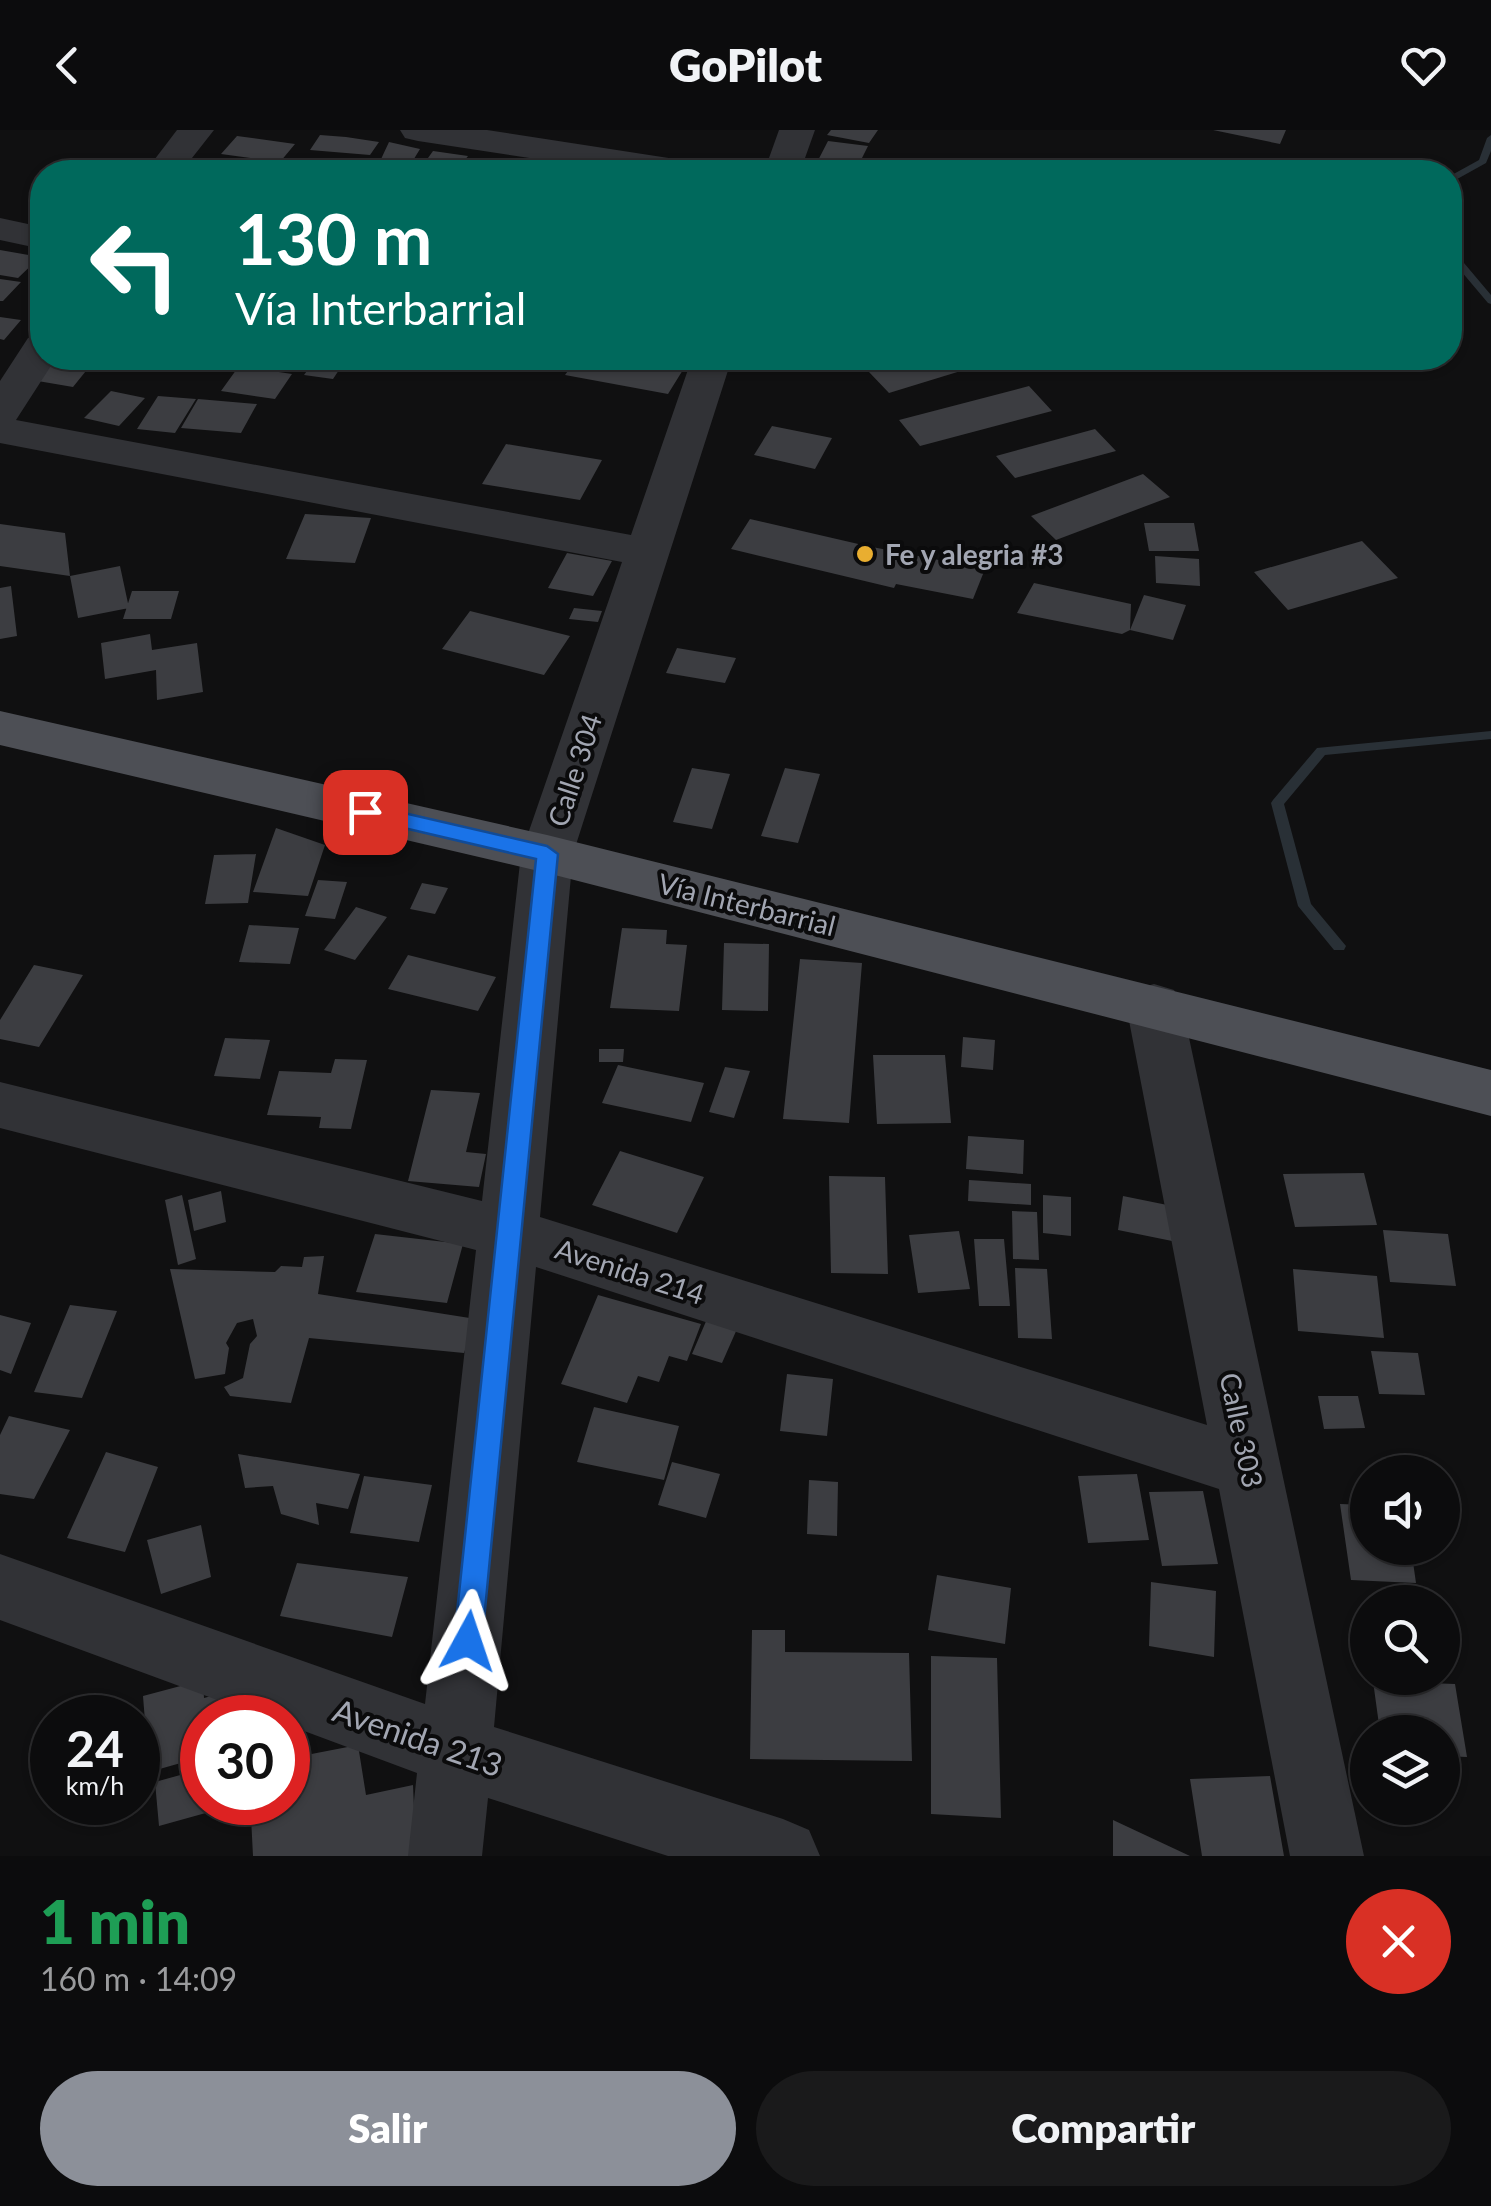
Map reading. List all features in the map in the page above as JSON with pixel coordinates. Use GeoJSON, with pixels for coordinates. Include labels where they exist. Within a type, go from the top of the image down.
{"type":"FeatureCollection","features":[{"type":"Feature","properties":{"kind":"main road","name":"Vía Interbarrial"},"geometry":{"type":"LineString","coordinates":[[0,728],[547,854],[1491,1092]]}},
{"type":"Feature","properties":{"kind":"street"},"geometry":{"type":"LineString","coordinates":[[173,160],[196,130]]}},
{"type":"Feature","properties":{"kind":"street"},"geometry":{"type":"LineString","coordinates":[[418,130],[611,160]]}},
{"type":"Feature","properties":{"kind":"street"},"geometry":{"type":"LineString","coordinates":[[786,160],[797,130]]}},
{"type":"Feature","properties":{"kind":"street"},"geometry":{"type":"LineString","coordinates":[[0,229],[30,235]]}},
{"type":"Feature","properties":{"kind":"street"},"geometry":{"type":"LineString","coordinates":[[0,413],[30,366]]}},
{"type":"Feature","properties":{"kind":"street","name":"Calle 304"},"geometry":{"type":"LineString","coordinates":[[446,1856],[547,854],[644,552],[708,370]]}},
{"type":"Feature","properties":{"kind":"street"},"geometry":{"type":"LineString","coordinates":[[0,430],[644,552]]}},
{"type":"Feature","properties":{"kind":"street","name":"Calle 303"},"geometry":{"type":"LineString","coordinates":[[1154,1006],[1327,1856]]}},
{"type":"Feature","properties":{"kind":"street","name":"Avenida 214"},"geometry":{"type":"LineString","coordinates":[[0,1105],[506,1232],[1250,1469]]}},
{"type":"Feature","properties":{"kind":"street","name":"Avenida 213"},"geometry":{"type":"LineString","coordinates":[[0,1586],[458,1752],[783,1856]]}},
{"type":"Feature","properties":{"kind":"building"},"geometry":{"type":"Polygon","coordinates":[[[831,130],[878,130],[869,143],[827,135],[831,130]]]}},
{"type":"Feature","properties":{"kind":"building"},"geometry":{"type":"Polygon","coordinates":[[[1213,130],[1286,130],[1280,144],[1213,130]]]}},
{"type":"Feature","properties":{"kind":"building"},"geometry":{"type":"Polygon","coordinates":[[[320,135],[379,142],[370,155],[310,150],[320,135]]]}},
{"type":"Feature","properties":{"kind":"building"},"geometry":{"type":"Polygon","coordinates":[[[237,136],[295,144],[282,160],[221,154],[237,136]]]}},
{"type":"Feature","properties":{"kind":"building"},"geometry":{"type":"Polygon","coordinates":[[[828,141],[868,146],[861,160],[818,160],[828,141]]]}},
{"type":"Feature","properties":{"kind":"building"},"geometry":{"type":"Polygon","coordinates":[[[389,142],[420,149],[413,160],[381,160],[389,142]]]}},
{"type":"Feature","properties":{"kind":"building"},"geometry":{"type":"Polygon","coordinates":[[[433,151],[468,156],[465,160],[427,160],[433,151]]]}},
{"type":"Feature","properties":{"kind":"building"},"geometry":{"type":"Polygon","coordinates":[[[0,250],[30,255],[30,267],[18,278],[0,275],[0,250]]]}},
{"type":"Feature","properties":{"kind":"building"},"geometry":{"type":"Polygon","coordinates":[[[0,279],[21,282],[3,301],[0,301],[0,279]]]}},
{"type":"Feature","properties":{"kind":"building"},"geometry":{"type":"Polygon","coordinates":[[[0,317],[21,320],[4,340],[0,339],[0,317]]]}},
{"type":"Feature","properties":{"kind":"building"},"geometry":{"type":"Polygon","coordinates":[[[34,370],[87,370],[73,387],[26,379],[34,370]]]}},
{"type":"Feature","properties":{"kind":"building"},"geometry":{"type":"Polygon","coordinates":[[[236,370],[292,374],[275,399],[221,391],[236,370]]]}},
{"type":"Feature","properties":{"kind":"building"},"geometry":{"type":"Polygon","coordinates":[[[308,370],[339,370],[333,379],[304,375],[308,370]]]}},
{"type":"Feature","properties":{"kind":"building"},"geometry":{"type":"Polygon","coordinates":[[[569,370],[683,370],[668,394],[565,375],[569,370]]]}},
{"type":"Feature","properties":{"kind":"building"},"geometry":{"type":"Polygon","coordinates":[[[876,370],[964,370],[889,393],[869,372],[876,370]]]}},
{"type":"Feature","properties":{"kind":"building"},"geometry":{"type":"Polygon","coordinates":[[[1029,386],[1052,411],[920,446],[899,420],[1029,386]]]}},
{"type":"Feature","properties":{"kind":"building"},"geometry":{"type":"Polygon","coordinates":[[[111,391],[145,398],[119,426],[84,418],[111,391]]]}},
{"type":"Feature","properties":{"kind":"building"},"geometry":{"type":"Polygon","coordinates":[[[158,396],[196,399],[175,433],[137,429],[158,396]]]}},
{"type":"Feature","properties":{"kind":"building"},"geometry":{"type":"Polygon","coordinates":[[[198,399],[257,404],[241,433],[181,428],[198,399]]]}},
{"type":"Feature","properties":{"kind":"building"},"geometry":{"type":"Polygon","coordinates":[[[772,426],[832,438],[815,469],[754,455],[772,426]]]}},
{"type":"Feature","properties":{"kind":"building"},"geometry":{"type":"Polygon","coordinates":[[[1095,429],[1116,451],[1015,478],[996,456],[1095,429]]]}},
{"type":"Feature","properties":{"kind":"building"},"geometry":{"type":"Polygon","coordinates":[[[506,444],[602,460],[580,500],[482,484],[506,444]]]}},
{"type":"Feature","properties":{"kind":"building"},"geometry":{"type":"Polygon","coordinates":[[[1143,474],[1170,497],[1056,540],[1031,516],[1143,474]]]}},
{"type":"Feature","properties":{"kind":"building"},"geometry":{"type":"Polygon","coordinates":[[[305,514],[371,518],[355,563],[286,559],[305,514]]]}},
{"type":"Feature","properties":{"kind":"building"},"geometry":{"type":"Polygon","coordinates":[[[750,519],[985,569],[973,599],[896,584],[894,588],[731,549],[750,519]]]}},
{"type":"Feature","properties":{"kind":"building"},"geometry":{"type":"Polygon","coordinates":[[[1144,523],[1194,523],[1199,551],[1149,551],[1144,523]]]}},
{"type":"Feature","properties":{"kind":"building"},"geometry":{"type":"Polygon","coordinates":[[[0,524],[65,533],[70,576],[0,566],[0,524]]]}},
{"type":"Feature","properties":{"kind":"building"},"geometry":{"type":"Polygon","coordinates":[[[1362,541],[1398,578],[1288,610],[1254,572],[1362,541]]]}},
{"type":"Feature","properties":{"kind":"building"},"geometry":{"type":"Polygon","coordinates":[[[567,553],[612,561],[593,596],[548,588],[567,553]]]}},
{"type":"Feature","properties":{"kind":"building"},"geometry":{"type":"Polygon","coordinates":[[[1155,556],[1199,559],[1200,586],[1156,583],[1155,556]]]}},
{"type":"Feature","properties":{"kind":"building"},"geometry":{"type":"Polygon","coordinates":[[[120,566],[129,608],[78,618],[70,576],[120,566]]]}},
{"type":"Feature","properties":{"kind":"building"},"geometry":{"type":"Polygon","coordinates":[[[1034,583],[1131,604],[1130,630],[1122,634],[1017,613],[1034,583]]]}},
{"type":"Feature","properties":{"kind":"building"},"geometry":{"type":"Polygon","coordinates":[[[11,586],[17,636],[0,639],[0,588],[11,586]]]}},
{"type":"Feature","properties":{"kind":"building"},"geometry":{"type":"Polygon","coordinates":[[[132,591],[179,591],[171,619],[123,619],[132,591]]]}},
{"type":"Feature","properties":{"kind":"building"},"geometry":{"type":"Polygon","coordinates":[[[1144,595],[1186,605],[1173,640],[1130,630],[1144,595]]]}},
{"type":"Feature","properties":{"kind":"building"},"geometry":{"type":"Polygon","coordinates":[[[574,608],[602,611],[598,622],[569,619],[574,608]]]}},
{"type":"Feature","properties":{"kind":"building"},"geometry":{"type":"Polygon","coordinates":[[[470,611],[570,636],[544,675],[442,649],[470,611]]]}},
{"type":"Feature","properties":{"kind":"building"},"geometry":{"type":"Polygon","coordinates":[[[150,634],[152,650],[197,643],[203,692],[157,700],[156,670],[105,679],[101,643],[150,634]]]}},
{"type":"Feature","properties":{"kind":"building"},"geometry":{"type":"Polygon","coordinates":[[[677,648],[736,658],[725,683],[666,673],[677,648]]]}},
{"type":"Feature","properties":{"kind":"building"},"geometry":{"type":"Polygon","coordinates":[[[692,768],[730,774],[712,829],[673,822],[692,768]]]}},
{"type":"Feature","properties":{"kind":"building"},"geometry":{"type":"Polygon","coordinates":[[[785,768],[820,774],[798,843],[761,836],[785,768]]]}},
{"type":"Feature","properties":{"kind":"building"},"geometry":{"type":"Polygon","coordinates":[[[276,828],[325,845],[308,896],[253,892],[276,828]]]}},
{"type":"Feature","properties":{"kind":"building"},"geometry":{"type":"Polygon","coordinates":[[[256,854],[248,903],[205,904],[214,855],[256,854]]]}},
{"type":"Feature","properties":{"kind":"building"},"geometry":{"type":"Polygon","coordinates":[[[318,880],[347,882],[335,919],[305,916],[318,880]]]}},
{"type":"Feature","properties":{"kind":"building"},"geometry":{"type":"Polygon","coordinates":[[[422,883],[448,888],[435,914],[410,909],[422,883]]]}},
{"type":"Feature","properties":{"kind":"building"},"geometry":{"type":"Polygon","coordinates":[[[356,907],[387,917],[355,960],[324,950],[356,907]]]}},
{"type":"Feature","properties":{"kind":"building"},"geometry":{"type":"Polygon","coordinates":[[[249,925],[299,928],[290,964],[239,962],[249,925]]]}},
{"type":"Feature","properties":{"kind":"building"},"geometry":{"type":"Polygon","coordinates":[[[622,928],[667,930],[666,944],[687,945],[679,1011],[610,1008],[622,928]]]}},
{"type":"Feature","properties":{"kind":"building"},"geometry":{"type":"Polygon","coordinates":[[[724,943],[769,944],[768,1011],[722,1010],[724,943]]]}},
{"type":"Feature","properties":{"kind":"building"},"geometry":{"type":"Polygon","coordinates":[[[408,955],[496,977],[478,1011],[388,989],[408,955]]]}},
{"type":"Feature","properties":{"kind":"building"},"geometry":{"type":"Polygon","coordinates":[[[800,959],[862,963],[849,1123],[783,1119],[800,959]]]}},
{"type":"Feature","properties":{"kind":"building"},"geometry":{"type":"Polygon","coordinates":[[[34,965],[83,975],[39,1047],[0,1039],[0,1020],[34,965]]]}},
{"type":"Feature","properties":{"kind":"building"},"geometry":{"type":"Polygon","coordinates":[[[963,1037],[995,1040],[993,1070],[961,1067],[963,1037]]]}},
{"type":"Feature","properties":{"kind":"building"},"geometry":{"type":"Polygon","coordinates":[[[225,1038],[270,1040],[260,1079],[214,1076],[225,1038]]]}},
{"type":"Feature","properties":{"kind":"building"},"geometry":{"type":"Polygon","coordinates":[[[599,1049],[624,1049],[623,1062],[599,1062],[599,1049]]]}},
{"type":"Feature","properties":{"kind":"building"},"geometry":{"type":"Polygon","coordinates":[[[873,1055],[945,1055],[951,1123],[877,1124],[873,1055]]]}},
{"type":"Feature","properties":{"kind":"building"},"geometry":{"type":"Polygon","coordinates":[[[335,1059],[367,1060],[351,1129],[319,1128],[321,1117],[267,1115],[279,1071],[331,1073],[335,1059]]]}},
{"type":"Feature","properties":{"kind":"building"},"geometry":{"type":"Polygon","coordinates":[[[618,1065],[704,1083],[691,1122],[602,1103],[618,1065]]]}},
{"type":"Feature","properties":{"kind":"building"},"geometry":{"type":"Polygon","coordinates":[[[725,1067],[750,1071],[734,1118],[709,1112],[725,1067]]]}},
{"type":"Feature","properties":{"kind":"building"},"geometry":{"type":"Polygon","coordinates":[[[431,1090],[480,1093],[466,1152],[486,1154],[479,1187],[408,1181],[431,1090]]]}},
{"type":"Feature","properties":{"kind":"building"},"geometry":{"type":"Polygon","coordinates":[[[968,1136],[1024,1140],[1023,1174],[966,1169],[968,1136]]]}},
{"type":"Feature","properties":{"kind":"building"},"geometry":{"type":"Polygon","coordinates":[[[620,1151],[704,1177],[677,1233],[592,1205],[620,1151]]]}},
{"type":"Feature","properties":{"kind":"building"},"geometry":{"type":"Polygon","coordinates":[[[1364,1173],[1377,1225],[1295,1227],[1283,1174],[1364,1173]]]}},
{"type":"Feature","properties":{"kind":"building"},"geometry":{"type":"Polygon","coordinates":[[[829,1176],[885,1177],[888,1274],[831,1273],[829,1176]]]}},
{"type":"Feature","properties":{"kind":"building"},"geometry":{"type":"Polygon","coordinates":[[[969,1180],[1031,1184],[1031,1205],[968,1201],[969,1180]]]}},
{"type":"Feature","properties":{"kind":"building"},"geometry":{"type":"Polygon","coordinates":[[[221,1191],[226,1222],[194,1231],[188,1200],[221,1191]]]}},
{"type":"Feature","properties":{"kind":"building"},"geometry":{"type":"Polygon","coordinates":[[[182,1195],[196,1259],[178,1265],[165,1200],[182,1195]]]}},
{"type":"Feature","properties":{"kind":"building"},"geometry":{"type":"Polygon","coordinates":[[[1043,1195],[1071,1197],[1071,1236],[1043,1233],[1043,1195]]]}},
{"type":"Feature","properties":{"kind":"building"},"geometry":{"type":"Polygon","coordinates":[[[1123,1196],[1182,1208],[1177,1242],[1118,1230],[1123,1196]]]}},
{"type":"Feature","properties":{"kind":"building"},"geometry":{"type":"Polygon","coordinates":[[[1012,1211],[1037,1212],[1039,1260],[1013,1259],[1012,1211]]]}},
{"type":"Feature","properties":{"kind":"building"},"geometry":{"type":"Polygon","coordinates":[[[1383,1230],[1448,1234],[1456,1286],[1390,1282],[1383,1230]]]}},
{"type":"Feature","properties":{"kind":"building"},"geometry":{"type":"Polygon","coordinates":[[[959,1231],[970,1289],[918,1293],[909,1235],[959,1231]]]}},
{"type":"Feature","properties":{"kind":"building"},"geometry":{"type":"Polygon","coordinates":[[[375,1234],[463,1244],[447,1303],[356,1292],[375,1234]]]}},
{"type":"Feature","properties":{"kind":"building"},"geometry":{"type":"Polygon","coordinates":[[[974,1239],[1004,1239],[1010,1306],[979,1306],[974,1239]]]}},
{"type":"Feature","properties":{"kind":"building"},"geometry":{"type":"Polygon","coordinates":[[[324,1256],[318,1294],[476,1319],[464,1353],[309,1338],[291,1403],[230,1396],[224,1387],[243,1378],[250,1344],[257,1336],[253,1319],[237,1323],[226,1343],[229,1348],[225,1374],[195,1379],[170,1269],[275,1272],[281,1266],[302,1267],[304,1257],[324,1256]]]}},
{"type":"Feature","properties":{"kind":"building"},"geometry":{"type":"Polygon","coordinates":[[[1015,1268],[1047,1269],[1052,1339],[1018,1338],[1015,1268]]]}},
{"type":"Feature","properties":{"kind":"building"},"geometry":{"type":"Polygon","coordinates":[[[1293,1269],[1377,1276],[1384,1338],[1298,1331],[1293,1269]]]}},
{"type":"Feature","properties":{"kind":"building"},"geometry":{"type":"Polygon","coordinates":[[[598,1295],[701,1324],[687,1361],[669,1356],[659,1382],[638,1376],[627,1403],[561,1384],[598,1295]]]}},
{"type":"Feature","properties":{"kind":"building"},"geometry":{"type":"Polygon","coordinates":[[[70,1305],[117,1311],[82,1398],[34,1392],[70,1305]]]}},
{"type":"Feature","properties":{"kind":"building"},"geometry":{"type":"Polygon","coordinates":[[[0,1315],[31,1323],[11,1374],[0,1370],[0,1315]]]}},
{"type":"Feature","properties":{"kind":"building"},"geometry":{"type":"Polygon","coordinates":[[[707,1319],[737,1329],[722,1363],[692,1354],[707,1319]]]}},
{"type":"Feature","properties":{"kind":"building"},"geometry":{"type":"Polygon","coordinates":[[[1371,1351],[1418,1353],[1425,1395],[1379,1394],[1371,1351]]]}},
{"type":"Feature","properties":{"kind":"building"},"geometry":{"type":"Polygon","coordinates":[[[787,1374],[833,1379],[827,1436],[780,1431],[787,1374]]]}},
{"type":"Feature","properties":{"kind":"building"},"geometry":{"type":"Polygon","coordinates":[[[1318,1396],[1358,1396],[1365,1428],[1324,1429],[1318,1396]]]}},
{"type":"Feature","properties":{"kind":"building"},"geometry":{"type":"Polygon","coordinates":[[[594,1407],[679,1426],[664,1480],[577,1462],[594,1407]]]}},
{"type":"Feature","properties":{"kind":"building"},"geometry":{"type":"Polygon","coordinates":[[[9,1416],[70,1430],[34,1499],[0,1494],[0,1435],[9,1416]]]}},
{"type":"Feature","properties":{"kind":"building"},"geometry":{"type":"Polygon","coordinates":[[[106,1452],[158,1467],[125,1552],[67,1538],[106,1452]]]}},
{"type":"Feature","properties":{"kind":"building"},"geometry":{"type":"Polygon","coordinates":[[[238,1454],[360,1474],[348,1509],[316,1503],[319,1525],[281,1514],[273,1486],[245,1488],[238,1454]]]}},
{"type":"Feature","properties":{"kind":"building"},"geometry":{"type":"Polygon","coordinates":[[[672,1462],[720,1474],[706,1518],[658,1505],[672,1462]]]}},
{"type":"Feature","properties":{"kind":"building"},"geometry":{"type":"Polygon","coordinates":[[[1137,1474],[1149,1540],[1088,1543],[1078,1476],[1137,1474]]]}},
{"type":"Feature","properties":{"kind":"building"},"geometry":{"type":"Polygon","coordinates":[[[364,1476],[432,1485],[419,1542],[350,1533],[364,1476]]]}},
{"type":"Feature","properties":{"kind":"building"},"geometry":{"type":"Polygon","coordinates":[[[809,1480],[838,1482],[837,1536],[807,1534],[809,1480]]]}},
{"type":"Feature","properties":{"kind":"building"},"geometry":{"type":"Polygon","coordinates":[[[1203,1491],[1218,1564],[1162,1566],[1149,1492],[1203,1491]]]}},
{"type":"Feature","properties":{"kind":"building"},"geometry":{"type":"Polygon","coordinates":[[[1340,1504],[1350,1504],[1350,1565],[1413,1565],[1416,1583],[1351,1580],[1340,1504]]]}},
{"type":"Feature","properties":{"kind":"building"},"geometry":{"type":"Polygon","coordinates":[[[201,1525],[211,1577],[161,1594],[147,1540],[201,1525]]]}},
{"type":"Feature","properties":{"kind":"building"},"geometry":{"type":"Polygon","coordinates":[[[297,1563],[408,1577],[392,1637],[280,1616],[297,1563]]]}},
{"type":"Feature","properties":{"kind":"building"},"geometry":{"type":"Polygon","coordinates":[[[937,1575],[1011,1588],[1005,1644],[928,1630],[937,1575]]]}},
{"type":"Feature","properties":{"kind":"building"},"geometry":{"type":"Polygon","coordinates":[[[1151,1582],[1216,1591],[1214,1657],[1149,1646],[1151,1582]]]}},
{"type":"Feature","properties":{"kind":"building"},"geometry":{"type":"Polygon","coordinates":[[[752,1630],[785,1630],[785,1652],[909,1653],[912,1761],[750,1759],[752,1630]]]}},
{"type":"Feature","properties":{"kind":"building"},"geometry":{"type":"Polygon","coordinates":[[[931,1656],[997,1658],[1001,1818],[931,1814],[931,1656]]]}},
{"type":"Feature","properties":{"kind":"building"},"geometry":{"type":"Polygon","coordinates":[[[203,1680],[204,1695],[180,1695],[180,1763],[160,1769],[160,1695],[147,1695],[203,1680]]]}},
{"type":"Feature","properties":{"kind":"building"},"geometry":{"type":"Polygon","coordinates":[[[238,1689],[239,1695],[215,1695],[238,1689]]]}},
{"type":"Feature","properties":{"kind":"building"},"geometry":{"type":"Polygon","coordinates":[[[1375,1695],[1457,1695],[1467,1757],[1460,1757],[1460,1715],[1378,1715],[1375,1695]]]}},
{"type":"Feature","properties":{"kind":"building"},"geometry":{"type":"Polygon","coordinates":[[[358,1745],[366,1795],[413,1785],[416,1856],[253,1856],[251,1825],[310,1825],[310,1754],[358,1745]]]}},
{"type":"Feature","properties":{"kind":"building"},"geometry":{"type":"Polygon","coordinates":[[[180,1775],[180,1820],[159,1826],[160,1825],[160,1781],[180,1775]]]}},
{"type":"Feature","properties":{"kind":"building"},"geometry":{"type":"Polygon","coordinates":[[[1270,1776],[1284,1856],[1202,1856],[1190,1779],[1270,1776]]]}},
{"type":"Feature","properties":{"kind":"building"},"geometry":{"type":"Polygon","coordinates":[[[1113,1820],[1190,1856],[1113,1856],[1113,1820]]]}},
{"type":"Feature","properties":{"kind":"waterway"},"geometry":{"type":"LineString","coordinates":[[1462,173],[1483,161],[1491,138]]}},
{"type":"Feature","properties":{"kind":"waterway"},"geometry":{"type":"LineString","coordinates":[[1462,266],[1491,301]]}},
{"type":"Feature","properties":{"kind":"waterway"},"geometry":{"type":"LineString","coordinates":[[1339,946],[1305,906],[1277,803],[1321,751],[1491,735]]}},
{"type":"Feature","properties":{"kind":"place","name":"Fe y alegria #3"},"geometry":{"type":"Point","coordinates":[865,554]}},
{"type":"Feature","properties":{"kind":"route"},"geometry":{"type":"LineString","coordinates":[[365,812],[547,854],[506,1232],[468,1641]]}}]}
